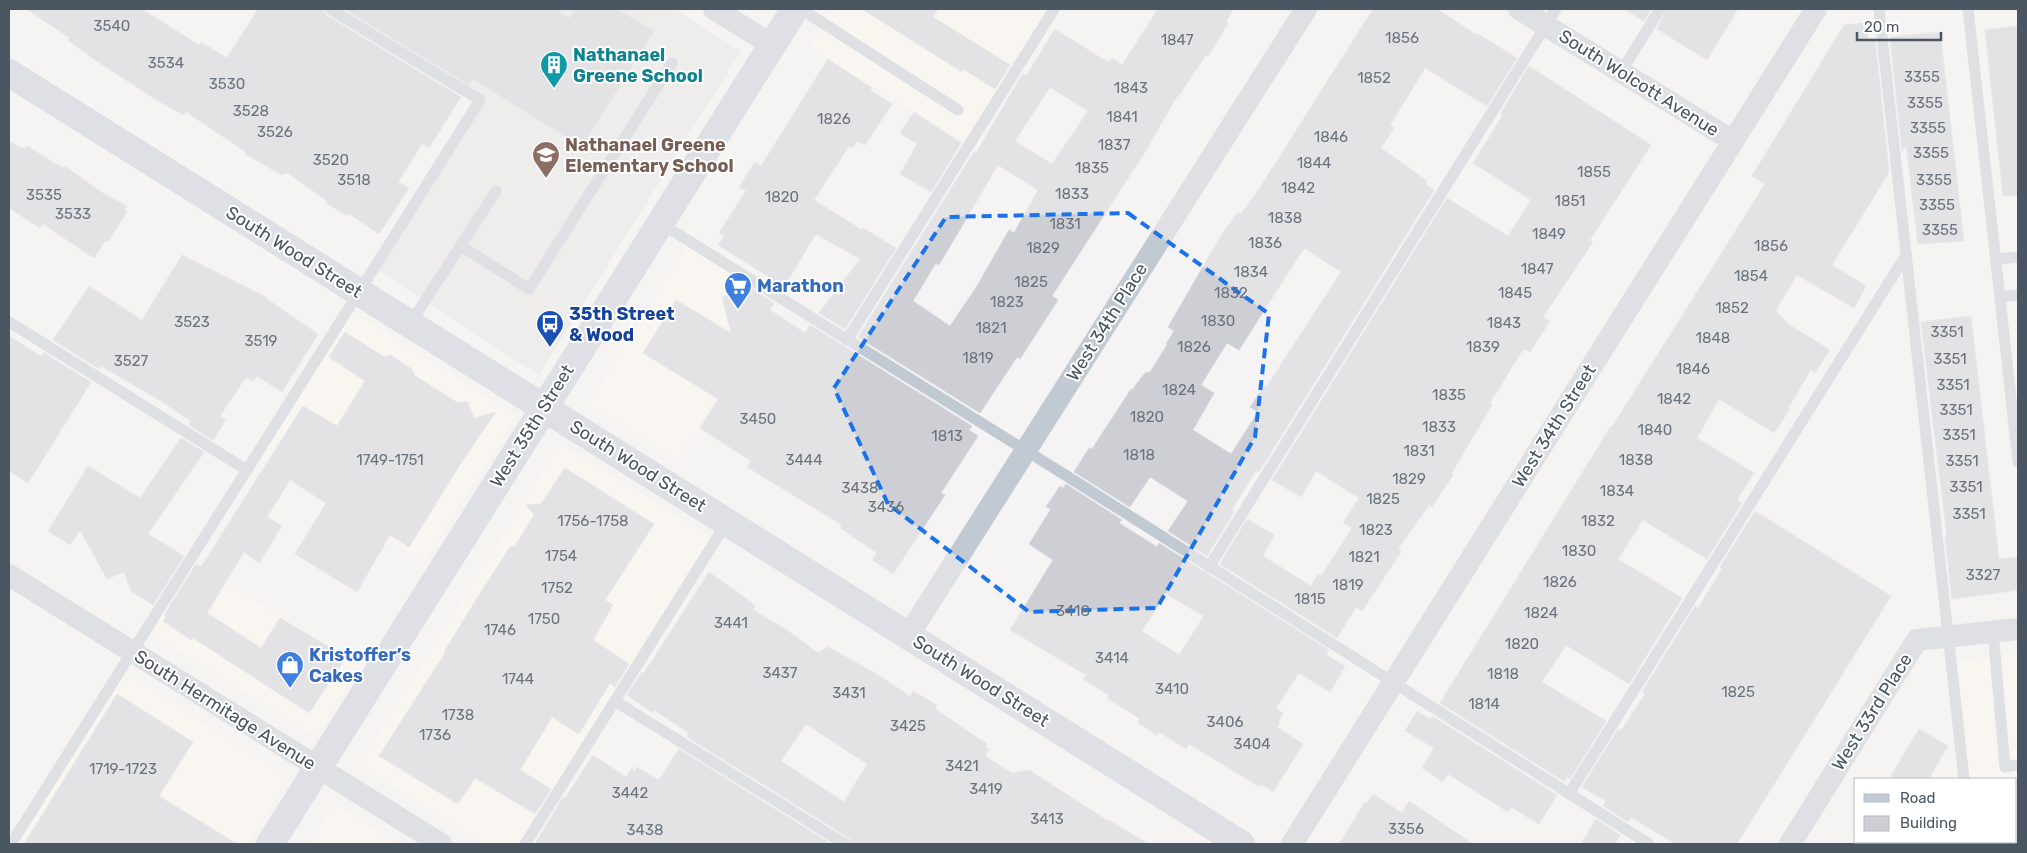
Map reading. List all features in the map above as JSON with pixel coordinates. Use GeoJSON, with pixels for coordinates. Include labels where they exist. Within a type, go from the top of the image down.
{"type":"FeatureCollection","features":[{"type":"Feature","properties":{"kind":"street"},"geometry":{"type":"LineString","coordinates":[[714,9],[772,45]]}},
{"type":"Feature","properties":{"kind":"street","name":"West 35th Street"},"geometry":{"type":"LineString","coordinates":[[270,844],[795,9]]}},
{"type":"Feature","properties":{"kind":"street","name":"West 34th Place"},"geometry":{"type":"LineString","coordinates":[[908,636],[1306,9]]}},
{"type":"Feature","properties":{"kind":"street","name":"South Wolcott Avenue"},"geometry":{"type":"LineString","coordinates":[[1519,9],[1551,17],[1621,72],[1733,141]]}},
{"type":"Feature","properties":{"kind":"street","name":"West 34th Street"},"geometry":{"type":"LineString","coordinates":[[1292,844],[1816,9]]}},
{"type":"Feature","properties":{"kind":"street","name":"South Wood Street"},"geometry":{"type":"LineString","coordinates":[[9,73],[1241,844]]}},
{"type":"Feature","properties":{"kind":"street","name":"South Hermitage Avenue"},"geometry":{"type":"LineString","coordinates":[[9,575],[441,844]]}},
{"type":"Feature","properties":{"kind":"street","name":"West 33rd Place"},"geometry":{"type":"LineString","coordinates":[[1790,844],[1917,640],[2018,629]]}},
{"type":"Feature","properties":{"kind":"lane"},"geometry":{"type":"LineString","coordinates":[[11,844],[14,829],[131,652],[480,100],[330,9]]}},
{"type":"Feature","properties":{"kind":"lane"},"geometry":{"type":"LineString","coordinates":[[801,9],[958,110]]}},
{"type":"Feature","properties":{"kind":"lane"},"geometry":{"type":"LineString","coordinates":[[847,340],[1054,9]]}},
{"type":"Feature","properties":{"kind":"lane"},"geometry":{"type":"LineString","coordinates":[[1621,72],[1660,9]]}},
{"type":"Feature","properties":{"kind":"lane"},"geometry":{"type":"LineString","coordinates":[[1879,9],[1964,778]]}},
{"type":"Feature","properties":{"kind":"lane"},"geometry":{"type":"LineString","coordinates":[[1968,9],[2018,462]]}},
{"type":"Feature","properties":{"kind":"lane"},"geometry":{"type":"LineString","coordinates":[[1209,567],[1551,17]]}},
{"type":"Feature","properties":{"kind":"lane"},"geometry":{"type":"LineString","coordinates":[[461,246],[529,289],[672,63]]}},
{"type":"Feature","properties":{"kind":"lane"},"geometry":{"type":"LineString","coordinates":[[410,324],[496,191]]}},
{"type":"Feature","properties":{"kind":"lane"},"geometry":{"type":"LineString","coordinates":[[660,223],[1025,450],[1649,844]]}},
{"type":"Feature","properties":{"kind":"lane"},"geometry":{"type":"LineString","coordinates":[[1569,794],[1906,255]]}},
{"type":"Feature","properties":{"kind":"lane"},"geometry":{"type":"LineString","coordinates":[[1997,259],[2018,258]]}},
{"type":"Feature","properties":{"kind":"lane"},"geometry":{"type":"LineString","coordinates":[[2001,297],[2018,295]]}},
{"type":"Feature","properties":{"kind":"lane"},"geometry":{"type":"LineString","coordinates":[[9,322],[246,470]]}},
{"type":"Feature","properties":{"kind":"lane"},"geometry":{"type":"LineString","coordinates":[[525,844],[727,522]]}},
{"type":"Feature","properties":{"kind":"lane"},"geometry":{"type":"LineString","coordinates":[[1993,632],[2005,767],[2018,765]]}},
{"type":"Feature","properties":{"kind":"lane"},"geometry":{"type":"LineString","coordinates":[[615,701],[845,844]]}},
{"type":"Feature","properties":{"kind":"highlighted area"},"geometry":{"type":"Polygon","coordinates":[[[1128,213],[1269,314],[1255,437],[1157,608],[1029,612],[888,504],[834,388],[946,217],[1128,213]]]}},
{"type":"Feature","properties":{"kind":"shaded area","name":"Nathanael Greene Elementary School"},"geometry":{"type":"Polygon","coordinates":[[[330,9],[674,9],[741,51],[539,375],[374,268],[479,100],[330,9]]]}},
{"type":"Feature","properties":{"kind":"shaded area"},"geometry":{"type":"Polygon","coordinates":[[[834,9],[1054,9],[969,145],[809,48],[834,9]]]}},
{"type":"Feature","properties":{"kind":"shaded area"},"geometry":{"type":"Polygon","coordinates":[[[690,242],[778,296],[677,459],[589,404],[690,242]]]}},
{"type":"Feature","properties":{"kind":"shaded area"},"geometry":{"type":"Polygon","coordinates":[[[349,309],[516,416],[424,562],[256,456],[349,309]]]}},
{"type":"Feature","properties":{"kind":"shaded area"},"geometry":{"type":"Polygon","coordinates":[[[560,444],[716,540],[525,844],[485,844],[359,765],[560,444]]]}},
{"type":"Feature","properties":{"kind":"shaded area"},"geometry":{"type":"Polygon","coordinates":[[[189,561],[361,665],[316,737],[145,630],[189,561]]]}},
{"type":"Feature","properties":{"kind":"shaded area"},"geometry":{"type":"Polygon","coordinates":[[[2018,654],[2018,844],[1972,844],[2017,843],[2017,778],[1965,778],[1951,661],[2018,654]]]}},
{"type":"Feature","properties":{"kind":"shaded area"},"geometry":{"type":"Polygon","coordinates":[[[120,670],[289,778],[247,844],[11,844],[120,670]]]}},
{"type":"Feature","properties":{"kind":"shaded area"},"geometry":{"type":"Polygon","coordinates":[[[334,803],[398,844],[309,844],[334,803]]]}},
{"type":"Feature","properties":{"kind":"building"},"geometry":{"type":"Polygon","coordinates":[[[26,9],[142,9],[199,45],[201,42],[227,58],[258,9],[323,9],[326,15],[461,97],[429,148],[422,144],[398,182],[409,188],[379,234],[349,214],[348,216],[326,203],[327,201],[288,173],[282,175],[245,154],[246,152],[186,112],[184,115],[158,101],[92,58],[68,40],[70,38],[26,9]]]}},
{"type":"Feature","properties":{"kind":"building","name":"Nathanael Greene School"},"geometry":{"type":"Polygon","coordinates":[[[344,9],[555,9],[569,18],[575,9],[617,9],[654,31],[582,147],[473,79],[469,85],[344,9]]]}},
{"type":"Feature","properties":{"kind":"building"},"geometry":{"type":"Polygon","coordinates":[[[862,9],[938,9],[933,17],[1010,65],[995,89],[963,69],[962,72],[862,9]]]}},
{"type":"Feature","properties":{"kind":"building"},"geometry":{"type":"Polygon","coordinates":[[[1158,9],[1233,9],[1226,22],[1228,23],[1208,57],[1206,55],[1177,96],[1145,152],[1052,296],[1058,300],[1020,359],[1017,357],[980,413],[858,337],[974,152],[976,153],[1023,73],[1026,76],[1055,29],[1106,61],[1109,62],[1112,58],[1122,65],[1158,9]],[[1050,87],[1015,141],[1052,164],[1088,111],[1050,87]],[[998,165],[939,265],[936,263],[913,301],[950,326],[977,286],[1009,230],[1014,233],[1038,190],[998,165]]]}},
{"type":"Feature","properties":{"kind":"building"},"geometry":{"type":"Polygon","coordinates":[[[1373,9],[1437,9],[1517,58],[1487,106],[1425,68],[1390,125],[1394,128],[1381,148],[1427,181],[1425,184],[1434,190],[1259,472],[1256,470],[1232,510],[1234,512],[1207,556],[1168,531],[1188,501],[1150,477],[1130,507],[1074,472],[1089,448],[1092,449],[1131,389],[1145,373],[1150,372],[1174,331],[1168,327],[1222,234],[1238,212],[1241,214],[1259,189],[1373,9]],[[1304,248],[1239,350],[1227,343],[1201,385],[1214,393],[1193,430],[1231,454],[1258,412],[1250,407],[1265,385],[1267,386],[1341,272],[1304,248]]]}},
{"type":"Feature","properties":{"kind":"building"},"geometry":{"type":"Polygon","coordinates":[[[1624,9],[1651,9],[1644,21],[1624,9]]]}},
{"type":"Feature","properties":{"kind":"building"},"geometry":{"type":"Polygon","coordinates":[[[1667,9],[1738,9],[1707,60],[1657,29],[1667,9]]]}},
{"type":"Feature","properties":{"kind":"building"},"geometry":{"type":"Polygon","coordinates":[[[1866,23],[1868,39],[1875,39],[1889,172],[1832,265],[1866,286],[1854,308],[1797,275],[1776,310],[1788,324],[1830,350],[1815,373],[1811,370],[1788,408],[1790,409],[1774,433],[1719,399],[1697,438],[1754,473],[1737,500],[1742,503],[1707,559],[1643,520],[1618,559],[1682,598],[1629,684],[1566,645],[1542,682],[1606,721],[1570,779],[1567,777],[1565,782],[1440,703],[1611,426],[1765,184],[1752,176],[1844,25],[1866,23]]]}},
{"type":"Feature","properties":{"kind":"building"},"geometry":{"type":"Polygon","coordinates":[[[2018,26],[2018,196],[2003,196],[1985,30],[2018,26]]]}},
{"type":"Feature","properties":{"kind":"building"},"geometry":{"type":"Polygon","coordinates":[[[1940,32],[1964,241],[1918,244],[1906,145],[1902,151],[1890,37],[1940,32]]]}},
{"type":"Feature","properties":{"kind":"building"},"geometry":{"type":"Polygon","coordinates":[[[828,59],[872,88],[870,90],[892,104],[865,145],[857,141],[853,148],[849,146],[814,200],[862,230],[863,228],[896,248],[845,329],[819,313],[860,259],[816,234],[782,290],[770,282],[775,281],[718,245],[724,236],[719,233],[746,191],[739,187],[755,162],[761,166],[828,59]]]}},
{"type":"Feature","properties":{"kind":"building"},"geometry":{"type":"Polygon","coordinates":[[[1529,66],[1651,145],[1590,240],[1593,242],[1543,317],[1550,321],[1530,352],[1525,349],[1522,351],[1490,403],[1492,405],[1451,474],[1453,475],[1432,507],[1429,505],[1398,549],[1401,552],[1362,611],[1356,607],[1337,638],[1220,564],[1247,519],[1274,535],[1263,556],[1311,586],[1318,574],[1321,576],[1352,528],[1343,523],[1359,498],[1316,471],[1301,497],[1272,480],[1447,198],[1508,236],[1531,200],[1473,163],[1503,115],[1500,114],[1529,66]]]}},
{"type":"Feature","properties":{"kind":"building"},"geometry":{"type":"Polygon","coordinates":[[[914,112],[961,143],[931,192],[900,174],[917,144],[900,133],[914,112]]]}},
{"type":"Feature","properties":{"kind":"building"},"geometry":{"type":"Polygon","coordinates":[[[9,141],[21,148],[25,149],[27,146],[54,163],[64,168],[65,166],[101,192],[127,206],[124,210],[127,212],[108,242],[106,240],[94,258],[43,224],[40,228],[9,208],[9,141]]]}},
{"type":"Feature","properties":{"kind":"building"},"geometry":{"type":"Polygon","coordinates":[[[182,255],[268,298],[318,334],[282,392],[257,376],[253,382],[246,377],[220,416],[226,420],[213,440],[189,425],[191,421],[161,401],[101,366],[99,369],[53,340],[89,286],[142,320],[182,255]]]}},
{"type":"Feature","properties":{"kind":"building"},"geometry":{"type":"Polygon","coordinates":[[[751,288],[774,303],[770,310],[805,333],[810,325],[972,426],[969,430],[978,436],[941,493],[945,495],[893,574],[872,560],[877,553],[840,528],[842,525],[747,467],[751,461],[700,428],[718,399],[643,353],[676,300],[731,333],[722,297],[751,288]]]}},
{"type":"Feature","properties":{"kind":"building"},"geometry":{"type":"Polygon","coordinates":[[[1971,316],[1999,559],[2018,557],[2018,590],[1952,599],[1945,538],[1947,537],[1921,322],[1971,316]]]}},
{"type":"Feature","properties":{"kind":"building"},"geometry":{"type":"Polygon","coordinates":[[[345,332],[384,357],[390,355],[412,369],[414,375],[458,403],[467,401],[474,418],[496,412],[463,460],[409,547],[390,535],[357,592],[295,554],[326,503],[290,480],[267,517],[282,526],[259,563],[244,552],[207,613],[261,648],[280,618],[346,657],[309,713],[193,638],[191,640],[163,621],[166,616],[164,615],[196,564],[201,567],[303,406],[337,426],[365,381],[329,357],[345,332]]]}},
{"type":"Feature","properties":{"kind":"building"},"geometry":{"type":"Polygon","coordinates":[[[9,336],[42,357],[44,353],[91,382],[28,483],[9,471],[9,336]]]}},
{"type":"Feature","properties":{"kind":"building"},"geometry":{"type":"Polygon","coordinates":[[[181,438],[204,452],[148,534],[184,556],[153,605],[131,591],[124,572],[107,579],[80,530],[70,545],[48,531],[88,466],[140,498],[181,438]]]}},
{"type":"Feature","properties":{"kind":"building"},"geometry":{"type":"Polygon","coordinates":[[[565,468],[654,524],[605,600],[613,605],[593,640],[629,664],[615,687],[610,683],[579,734],[552,717],[520,770],[551,789],[535,814],[475,778],[458,804],[379,756],[445,653],[479,595],[510,547],[515,546],[534,515],[526,505],[541,504],[565,468]]]}},
{"type":"Feature","properties":{"kind":"building"},"geometry":{"type":"Polygon","coordinates":[[[1066,484],[1122,520],[1119,523],[1157,547],[1159,543],[1329,650],[1326,655],[1345,666],[1330,692],[1299,673],[1276,708],[1283,713],[1277,727],[1303,744],[1273,792],[1261,784],[1260,787],[1189,744],[1186,749],[1159,732],[1157,735],[1137,722],[1140,719],[1107,698],[1109,695],[1083,679],[1086,675],[1010,630],[1053,560],[1029,544],[1051,509],[1046,507],[1060,486],[1063,488],[1066,484]],[[1166,594],[1142,631],[1179,655],[1204,616],[1166,594]]]}},
{"type":"Feature","properties":{"kind":"building"},"geometry":{"type":"Polygon","coordinates":[[[1755,511],[1891,596],[1737,844],[1675,844],[1631,817],[1628,822],[1603,806],[1606,801],[1582,787],[1618,729],[1621,731],[1645,694],[1642,692],[1695,606],[1698,608],[1722,569],[1720,567],[1755,511]]]}},
{"type":"Feature","properties":{"kind":"building"},"geometry":{"type":"Polygon","coordinates":[[[709,572],[755,605],[753,610],[784,628],[818,653],[828,647],[875,673],[910,696],[913,691],[937,705],[935,709],[987,744],[985,747],[989,749],[985,756],[1012,773],[1029,770],[1108,821],[1148,844],[852,844],[849,838],[687,737],[689,733],[654,710],[653,713],[627,695],[642,672],[644,673],[709,572]],[[806,724],[781,761],[844,802],[867,764],[806,724]]]}},
{"type":"Feature","properties":{"kind":"building"},"geometry":{"type":"Polygon","coordinates":[[[117,694],[193,742],[159,796],[237,844],[24,844],[117,694]]]}},
{"type":"Feature","properties":{"kind":"building"},"geometry":{"type":"Polygon","coordinates":[[[1417,711],[1430,719],[1432,716],[1557,795],[1539,824],[1511,807],[1508,812],[1448,774],[1443,782],[1422,768],[1434,748],[1405,731],[1417,711]]]}},
{"type":"Feature","properties":{"kind":"building"},"geometry":{"type":"Polygon","coordinates":[[[1919,729],[1948,746],[1930,778],[1890,778],[1919,729]]]}},
{"type":"Feature","properties":{"kind":"building"},"geometry":{"type":"Polygon","coordinates":[[[679,749],[831,844],[535,844],[563,797],[565,798],[593,755],[626,777],[632,768],[635,771],[637,767],[659,780],[679,749]]]}},
{"type":"Feature","properties":{"kind":"building"},"geometry":{"type":"Polygon","coordinates":[[[1373,794],[1402,813],[1409,801],[1473,844],[1339,844],[1365,802],[1367,803],[1373,794]]]}},
{"type":"Feature","properties":{"kind":"building"},"geometry":{"type":"Polygon","coordinates":[[[1596,819],[1620,835],[1615,844],[1581,844],[1596,819]]]}},
{"type":"Feature","properties":{"kind":"place","name":"Nathanael Greene School"},"geometry":{"type":"Point","coordinates":[554,89]}},
{"type":"Feature","properties":{"kind":"place","name":"Nathanael Greene Elementary School"},"geometry":{"type":"Point","coordinates":[546,179]}},
{"type":"Feature","properties":{"kind":"place","name":"Marathon"},"geometry":{"type":"Point","coordinates":[738,310]}},
{"type":"Feature","properties":{"kind":"place","name":"35th Street & Wood"},"geometry":{"type":"Point","coordinates":[550,348]}},
{"type":"Feature","properties":{"kind":"place","name":"Kristoffer’s Cakes"},"geometry":{"type":"Point","coordinates":[290,689]}}]}
